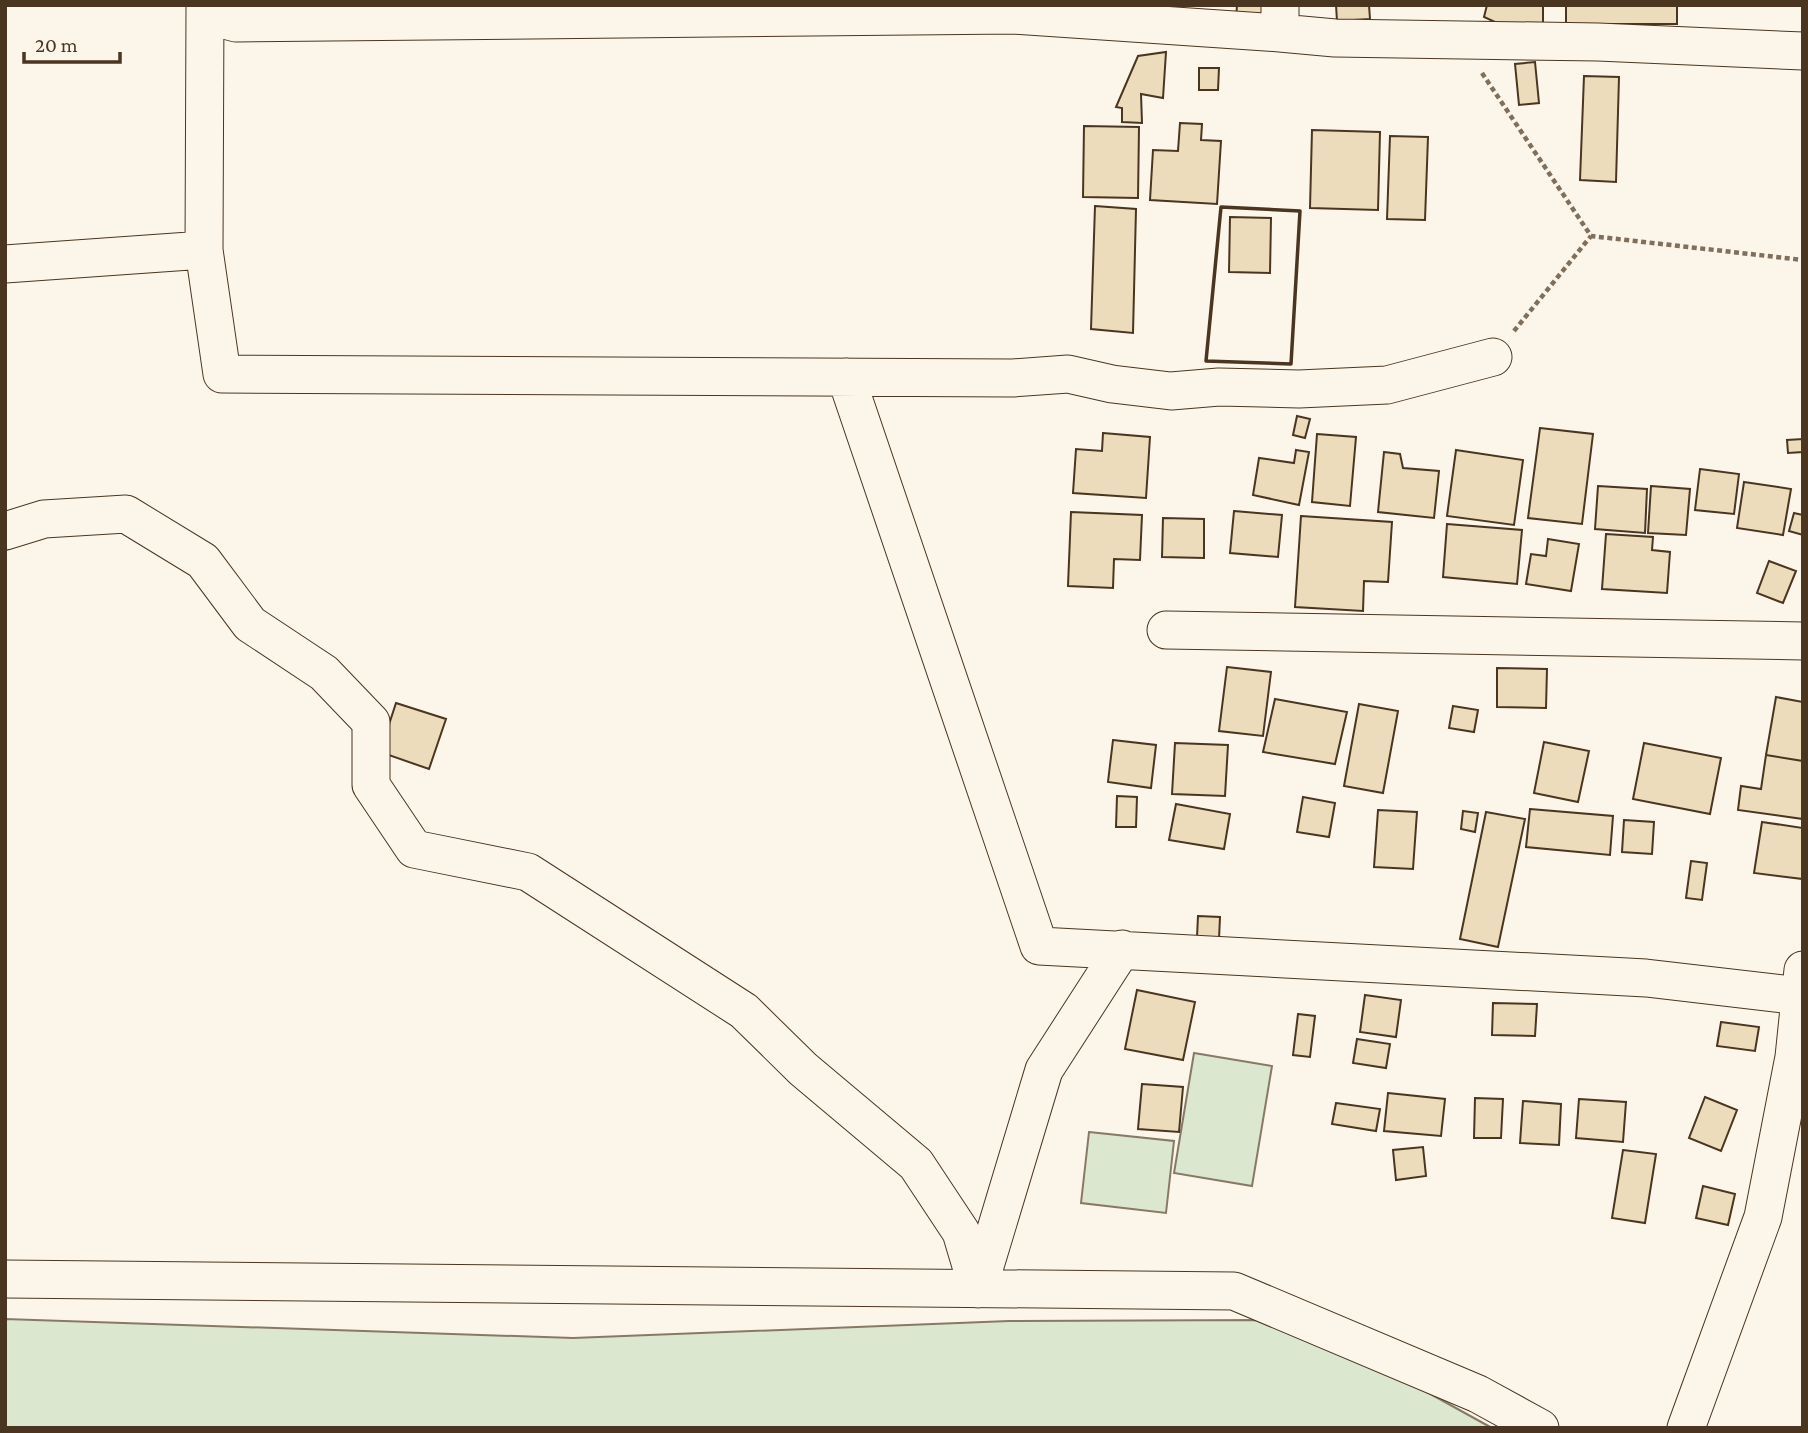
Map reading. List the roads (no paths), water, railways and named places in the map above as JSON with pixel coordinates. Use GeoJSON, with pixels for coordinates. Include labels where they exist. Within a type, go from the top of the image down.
{"type":"FeatureCollection","features":[{"type":"Feature","properties":{"kind":"street"},"geometry":{"type":"LineString","coordinates":[[207,5],[217,18],[236,23],[1012,10],[1280,19],[1335,38],[1803,51]]}},
{"type":"Feature","properties":{"kind":"street"},"geometry":{"type":"LineString","coordinates":[[207,5],[204,250],[222,374],[1013,378],[1068,374],[1112,384],[1171,391],[1219,387],[1299,389],[1387,386],[1493,356]]}},
{"type":"Feature","properties":{"kind":"street"},"geometry":{"type":"LineString","coordinates":[[5,264],[204,250]]}},
{"type":"Feature","properties":{"kind":"street"},"geometry":{"type":"LineString","coordinates":[[846,377],[1039,946],[1646,978],[1801,983],[1798,1059],[1763,1217],[1686,1428]]}},
{"type":"Feature","properties":{"kind":"street"},"geometry":{"type":"LineString","coordinates":[[5,531],[44,519],[126,514],[203,561],[250,624],[324,673],[371,722],[371,785],[414,849],[528,872],[744,1011],[803,1069],[916,1164],[961,1232],[978,1289]]}},
{"type":"Feature","properties":{"kind":"street"},"geometry":{"type":"LineString","coordinates":[[1166,630],[1803,641]]}},
{"type":"Feature","properties":{"kind":"street"},"geometry":{"type":"LineString","coordinates":[[978,1289],[1044,1070],[1122,950]]}},
{"type":"Feature","properties":{"kind":"street"},"geometry":{"type":"LineString","coordinates":[[5,1279],[1234,1291],[1478,1394],[1540,1428]]}}]}
